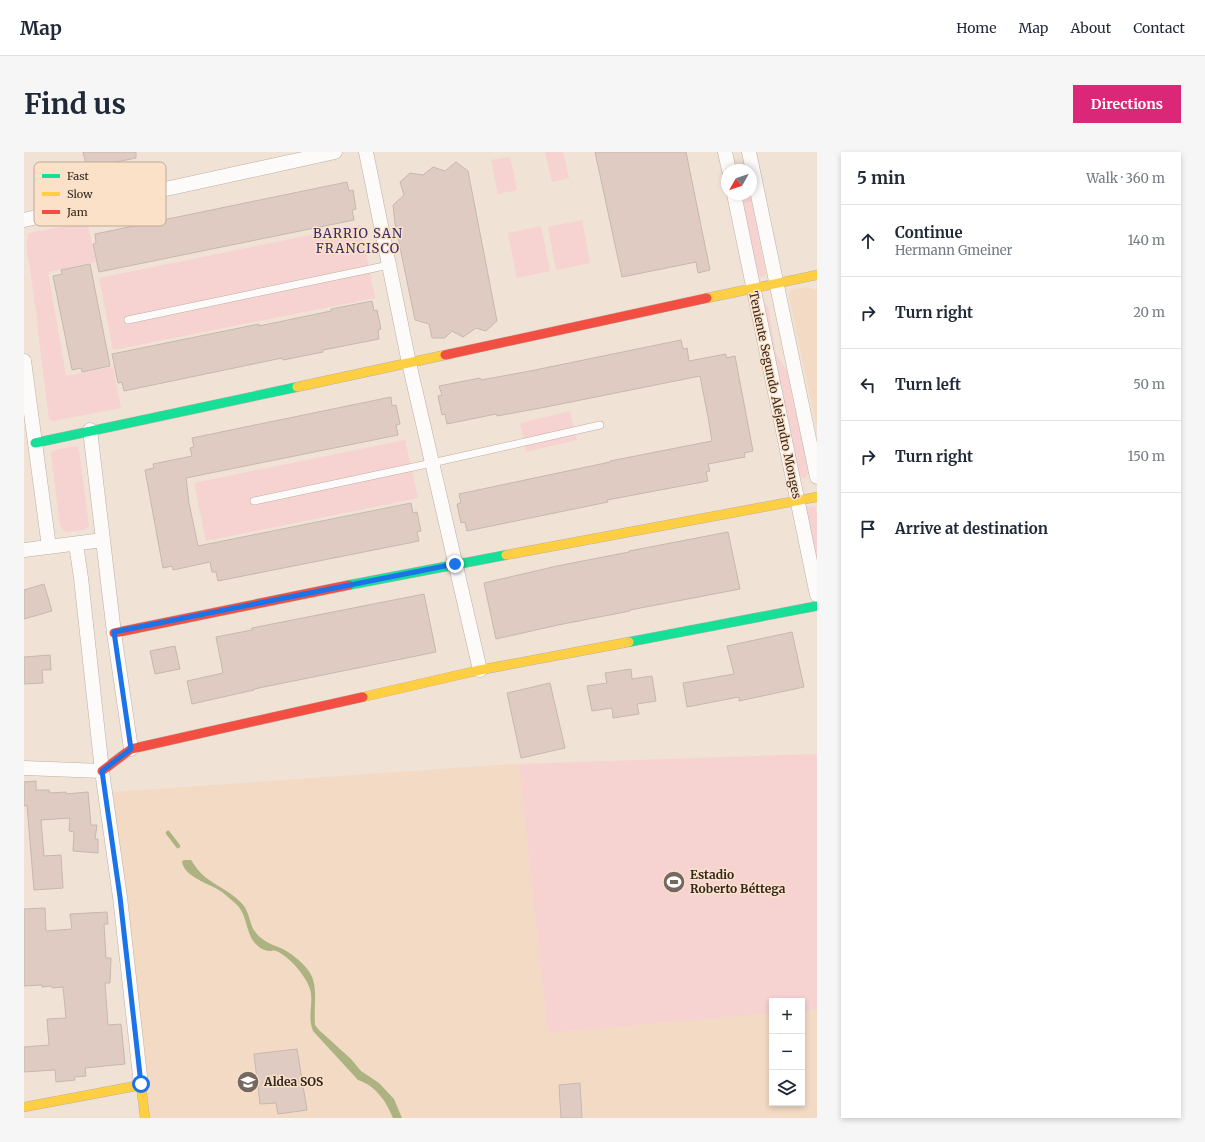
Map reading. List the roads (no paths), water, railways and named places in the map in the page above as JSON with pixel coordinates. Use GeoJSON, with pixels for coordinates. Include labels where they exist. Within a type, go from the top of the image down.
{"type":"FeatureCollection","features":[{"type":"Feature","properties":{"kind":"street"},"geometry":{"type":"LineString","coordinates":[[166,189],[334,152]]}},
{"type":"Feature","properties":{"kind":"street"},"geometry":{"type":"LineString","coordinates":[[366,152],[409,363],[480,670]]}},
{"type":"Feature","properties":{"kind":"street"},"geometry":{"type":"LineString","coordinates":[[725,152],[728,164]]}},
{"type":"Feature","properties":{"kind":"street","name":"Teniente Segundo Alejandro Monges"},"geometry":{"type":"LineString","coordinates":[[749,152],[817,477]]}},
{"type":"Feature","properties":{"kind":"street","name":"Teniente Segundo Alejandro Monges"},"geometry":{"type":"LineString","coordinates":[[735,200],[817,595]]}},
{"type":"Feature","properties":{"kind":"street"},"geometry":{"type":"LineString","coordinates":[[24,220],[34,218]]}},
{"type":"Feature","properties":{"kind":"street"},"geometry":{"type":"LineString","coordinates":[[35,443],[817,275]]}},
{"type":"Feature","properties":{"kind":"street"},"geometry":{"type":"LineString","coordinates":[[24,361],[49,547]]}},
{"type":"Feature","properties":{"kind":"street"},"geometry":{"type":"LineString","coordinates":[[90,430],[114,632],[131,749]]}},
{"type":"Feature","properties":{"kind":"street"},"geometry":{"type":"LineString","coordinates":[[114,632],[455,564],[817,497]]}},
{"type":"Feature","properties":{"kind":"street"},"geometry":{"type":"LineString","coordinates":[[24,550],[103,540]]}},
{"type":"Feature","properties":{"kind":"street"},"geometry":{"type":"LineString","coordinates":[[76,544],[102,771],[120,897],[145,1118]]}},
{"type":"Feature","properties":{"kind":"street"},"geometry":{"type":"LineString","coordinates":[[24,768],[102,771],[131,749],[480,670],[817,606]]}},
{"type":"Feature","properties":{"kind":"street"},"geometry":{"type":"LineString","coordinates":[[24,1107],[141,1084]]}},
{"type":"Feature","properties":{"kind":"lane"},"geometry":{"type":"LineString","coordinates":[[128,320],[389,265]]}},
{"type":"Feature","properties":{"kind":"lane"},"geometry":{"type":"LineString","coordinates":[[254,501],[600,425]]}},
{"type":"Feature","properties":{"kind":"waterway"},"geometry":{"type":"LineString","coordinates":[[168,833],[178,846]]}},
{"type":"Feature","properties":{"kind":"place","name":"Estadio Roberto Béttega"},"geometry":{"type":"Point","coordinates":[674,882]}},
{"type":"Feature","properties":{"kind":"place","name":"Aldea SOS"},"geometry":{"type":"Point","coordinates":[248,1082]}},
{"type":"Feature","properties":{"kind":"district","name":"BARRIO SAN FRANCISCO"},"geometry":{"type":"Point","coordinates":[358,240]}}]}
